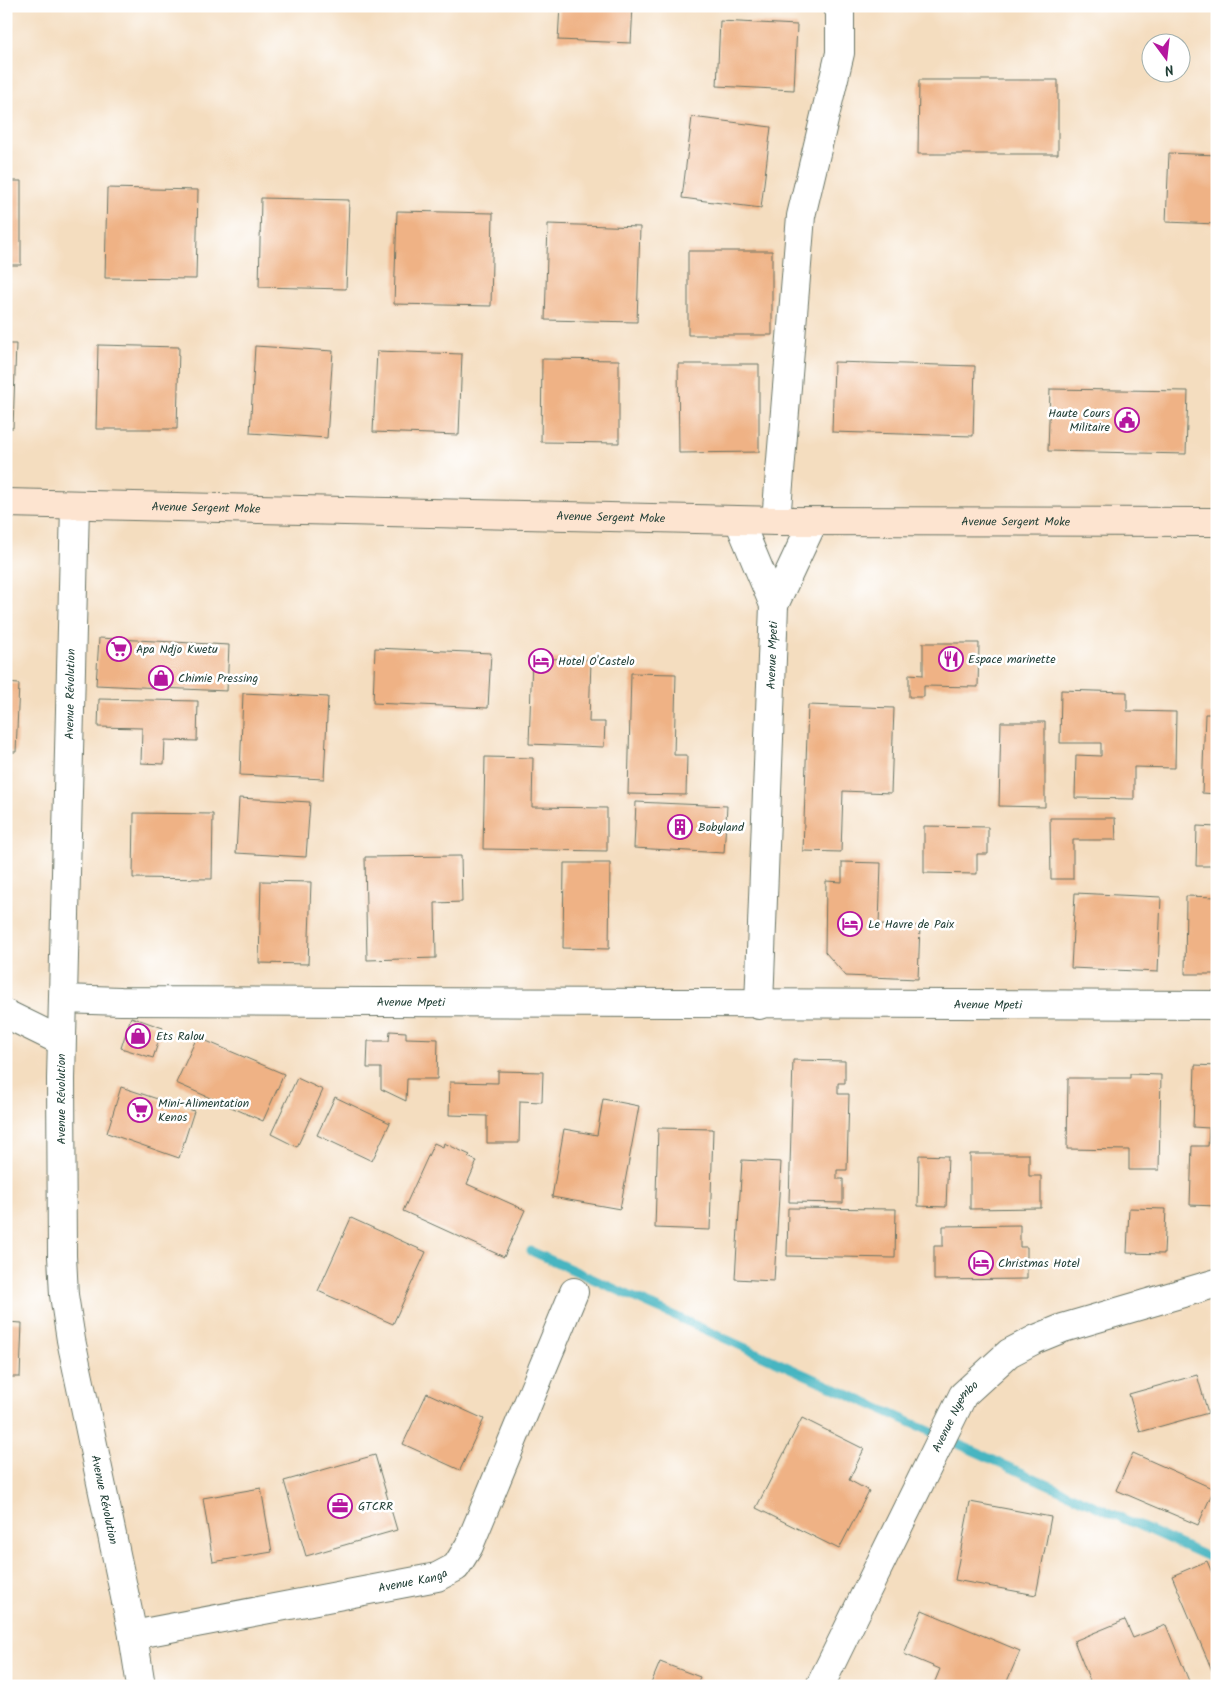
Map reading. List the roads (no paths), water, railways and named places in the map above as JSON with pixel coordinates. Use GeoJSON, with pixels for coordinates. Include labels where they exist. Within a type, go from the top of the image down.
{"type":"FeatureCollection","features":[{"type":"Feature","properties":{"kind":"main road","name":"Avenue Sergent Moke"},"geometry":{"type":"LineString","coordinates":[[6,503],[813,522],[1217,522]]}},
{"type":"Feature","properties":{"kind":"street"},"geometry":{"type":"LineString","coordinates":[[776,521],[802,216],[840,53],[840,11],[837,6]]}},
{"type":"Feature","properties":{"kind":"street","name":"Avenue Révolution"},"geometry":{"type":"LineString","coordinates":[[74,505],[61,1041],[62,1256],[64,1295],[71,1340],[133,1635],[141,1686]]}},
{"type":"Feature","properties":{"kind":"street","name":"Avenue Mpeti"},"geometry":{"type":"LineString","coordinates":[[739,520],[774,605]]}},
{"type":"Feature","properties":{"kind":"street","name":"Avenue Mpeti"},"geometry":{"type":"LineString","coordinates":[[759,1005],[774,605],[813,522]]}},
{"type":"Feature","properties":{"kind":"street","name":"Avenue Mpeti"},"geometry":{"type":"LineString","coordinates":[[63,999],[120,1001],[759,1005],[1217,1005]]}},
{"type":"Feature","properties":{"kind":"street"},"geometry":{"type":"LineString","coordinates":[[6,1014],[61,1041]]}},
{"type":"Feature","properties":{"kind":"street","name":"Avenue Nyembo"},"geometry":{"type":"LineString","coordinates":[[823,1684],[963,1395],[1009,1353],[1036,1339],[1063,1328],[1217,1283]]}},
{"type":"Feature","properties":{"kind":"street","name":"Avenue Kanga"},"geometry":{"type":"LineString","coordinates":[[133,1635],[437,1577],[456,1567],[469,1546],[574,1292]]}},
{"type":"Feature","properties":{"kind":"waterway"},"geometry":{"type":"LineString","coordinates":[[531,1251],[1217,1561]]}},
{"type":"Feature","properties":{"kind":"place","name":"Haute Cours Militaire"},"geometry":{"type":"Point","coordinates":[1127,420]}},
{"type":"Feature","properties":{"kind":"place","name":"Apa Ndjo Kwetu"},"geometry":{"type":"Point","coordinates":[119,649]}},
{"type":"Feature","properties":{"kind":"place","name":"Espace marinette"},"geometry":{"type":"Point","coordinates":[951,659]}},
{"type":"Feature","properties":{"kind":"place","name":"Hotel O'Castelo"},"geometry":{"type":"Point","coordinates":[541,661]}},
{"type":"Feature","properties":{"kind":"place","name":"Chimie Pressing"},"geometry":{"type":"Point","coordinates":[161,678]}},
{"type":"Feature","properties":{"kind":"place","name":"Bobyland"},"geometry":{"type":"Point","coordinates":[680,827]}},
{"type":"Feature","properties":{"kind":"place","name":"Le Havre de Paix"},"geometry":{"type":"Point","coordinates":[850,924]}},
{"type":"Feature","properties":{"kind":"place","name":"Ets Ralou"},"geometry":{"type":"Point","coordinates":[138,1036]}},
{"type":"Feature","properties":{"kind":"place","name":"Mini-Alimentation Kenos"},"geometry":{"type":"Point","coordinates":[140,1110]}},
{"type":"Feature","properties":{"kind":"place","name":"Christmas Hotel"},"geometry":{"type":"Point","coordinates":[981,1263]}},
{"type":"Feature","properties":{"kind":"place","name":"GTCRR"},"geometry":{"type":"Point","coordinates":[340,1506]}}]}
